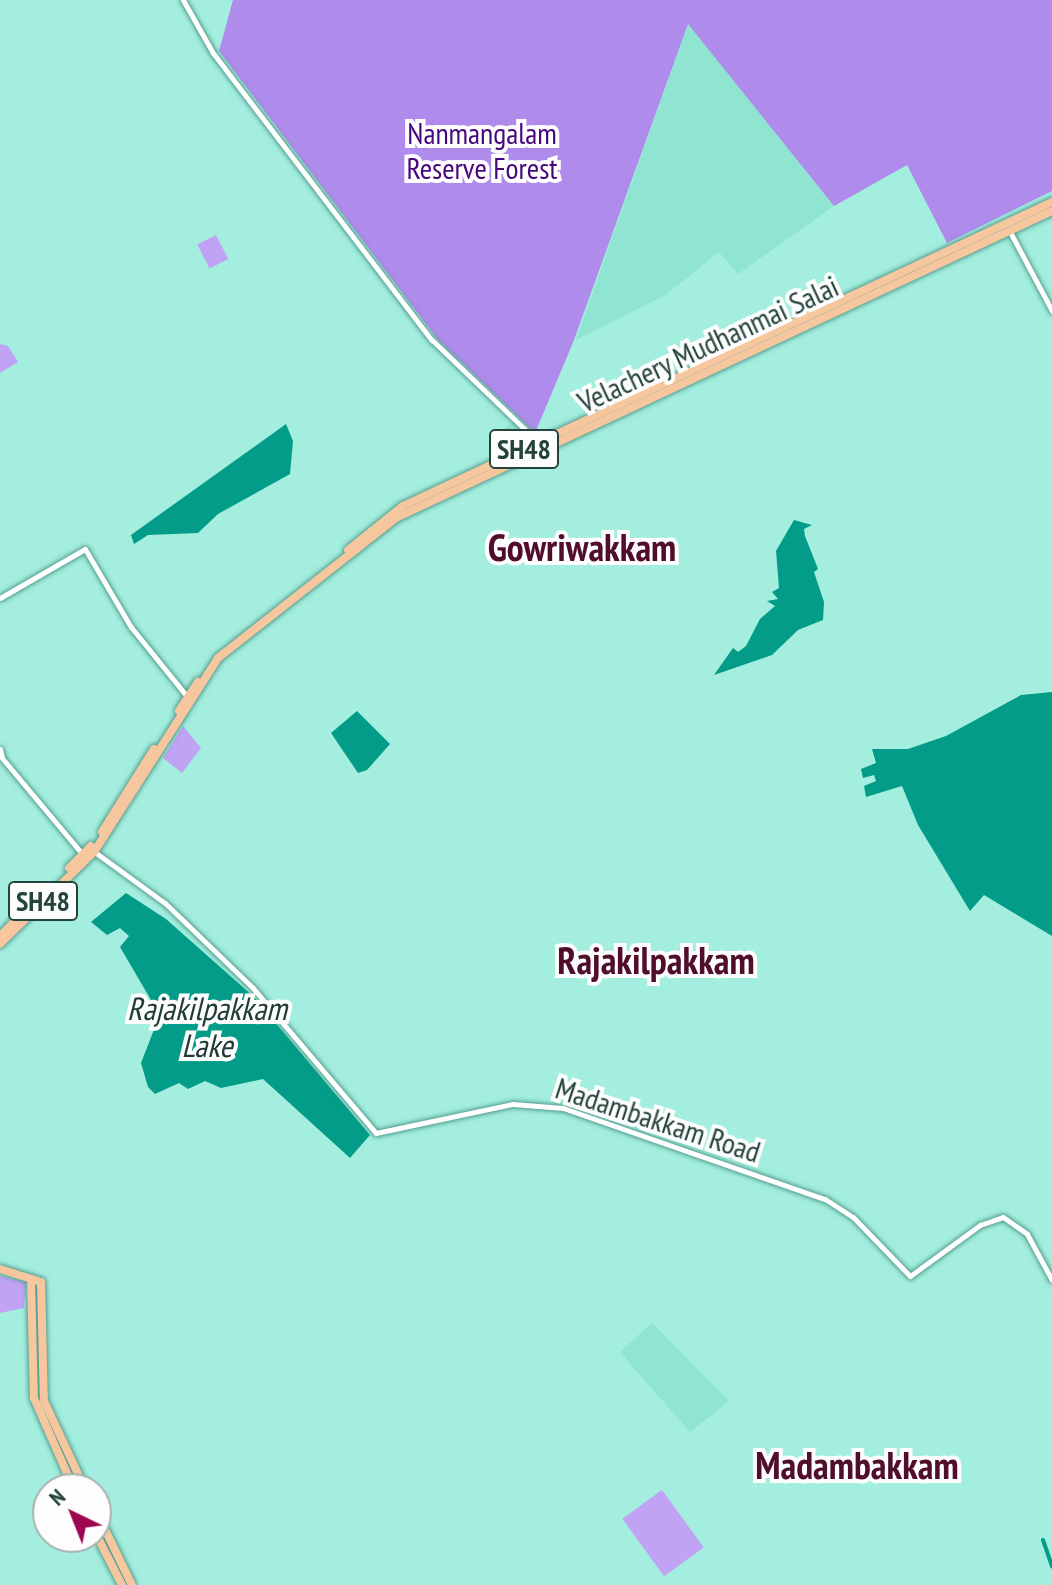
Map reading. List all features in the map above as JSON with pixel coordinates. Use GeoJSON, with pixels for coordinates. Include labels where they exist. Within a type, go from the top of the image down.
{"type":"FeatureCollection","features":[{"type":"Feature","properties":{"kind":"main road","name":"Velachery Mudhanmai Salai"},"geometry":{"type":"LineString","coordinates":[[1008,228],[1052,202]]}},
{"type":"Feature","properties":{"kind":"main road","name":"Velachery Mudhanmai Salai"},"geometry":{"type":"LineString","coordinates":[[0,944],[88,853],[223,647],[392,513],[1008,228],[1052,211]]}},
{"type":"Feature","properties":{"kind":"main road","name":"Velachery Mudhanmai Salai"},"geometry":{"type":"LineString","coordinates":[[0,936],[88,853]]}},
{"type":"Feature","properties":{"kind":"main road"},"geometry":{"type":"LineString","coordinates":[[0,1269],[41,1282],[44,1401],[78,1473]]}},
{"type":"Feature","properties":{"kind":"main road"},"geometry":{"type":"LineString","coordinates":[[31,1279],[34,1398],[67,1473]]}},
{"type":"Feature","properties":{"kind":"main road"},"geometry":{"type":"LineString","coordinates":[[112,1544],[132,1585]]}},
{"type":"Feature","properties":{"kind":"main road"},"geometry":{"type":"LineString","coordinates":[[106,1553],[122,1585]]}},
{"type":"Feature","properties":{"kind":"street"},"geometry":{"type":"LineString","coordinates":[[183,0],[213,53],[432,340],[540,445]]}},
{"type":"Feature","properties":{"kind":"street"},"geometry":{"type":"LineString","coordinates":[[1008,228],[1052,311]]}},
{"type":"Feature","properties":{"kind":"street"},"geometry":{"type":"LineString","coordinates":[[0,598],[85,549],[131,627],[190,700]]}},
{"type":"Feature","properties":{"kind":"street"},"geometry":{"type":"LineString","coordinates":[[0,749],[2,758],[88,853]]}},
{"type":"Feature","properties":{"kind":"street","name":"Madambakkam Road"},"geometry":{"type":"LineString","coordinates":[[88,853],[165,903],[253,988],[376,1133],[513,1104],[563,1108],[825,1199],[846,1211],[910,1276],[980,1225],[1003,1217],[1027,1234],[1052,1280]]}},
{"type":"Feature","properties":{"kind":"shaded area"},"geometry":{"type":"Polygon","coordinates":[[[688,24],[834,206],[738,274],[719,252],[667,294],[576,340],[688,24]]]}},
{"type":"Feature","properties":{"kind":"shaded area"},"geometry":{"type":"Polygon","coordinates":[[[216,235],[228,259],[210,269],[197,245],[216,235]]]}},
{"type":"Feature","properties":{"kind":"shaded area"},"geometry":{"type":"Polygon","coordinates":[[[0,344],[8,346],[18,362],[0,373],[0,344]]]}},
{"type":"Feature","properties":{"kind":"shaded area"},"geometry":{"type":"Polygon","coordinates":[[[514,422],[534,441],[511,453],[500,431],[514,422]]]}},
{"type":"Feature","properties":{"kind":"shaded area"},"geometry":{"type":"Polygon","coordinates":[[[183,726],[201,748],[182,773],[163,758],[183,726]]]}},
{"type":"Feature","properties":{"kind":"shaded area"},"geometry":{"type":"Polygon","coordinates":[[[0,1276],[26,1282],[24,1308],[0,1313],[0,1276]]]}},
{"type":"Feature","properties":{"kind":"shaded area"},"geometry":{"type":"Polygon","coordinates":[[[652,1323],[729,1401],[690,1432],[620,1352],[652,1323]]]}},
{"type":"Feature","properties":{"kind":"shaded area"},"geometry":{"type":"Polygon","coordinates":[[[662,1490],[704,1547],[664,1576],[622,1519],[662,1490]]]}},
{"type":"Feature","properties":{"kind":"green space","name":"Nanmangalam Reserve Forest"},"geometry":{"type":"Polygon","coordinates":[[[233,0],[1052,0],[1052,191],[947,243],[907,165],[834,206],[688,24],[574,340],[535,433],[438,340],[219,51],[233,0]]]}},
{"type":"Feature","properties":{"kind":"water"},"geometry":{"type":"Polygon","coordinates":[[[286,424],[293,441],[290,474],[218,514],[198,533],[148,535],[134,544],[131,535],[286,424]]]}},
{"type":"Feature","properties":{"kind":"water"},"geometry":{"type":"Polygon","coordinates":[[[794,520],[812,525],[804,529],[818,569],[814,572],[824,602],[823,620],[798,630],[772,655],[714,675],[733,648],[738,652],[746,646],[760,619],[775,606],[767,601],[778,599],[772,592],[779,588],[776,551],[794,520]]]}},
{"type":"Feature","properties":{"kind":"water"},"geometry":{"type":"Polygon","coordinates":[[[1052,692],[1052,936],[984,895],[970,911],[918,825],[902,786],[866,797],[864,786],[876,781],[874,775],[863,778],[861,769],[876,763],[872,749],[908,749],[946,736],[1021,695],[1052,692]]]}},
{"type":"Feature","properties":{"kind":"water"},"geometry":{"type":"Polygon","coordinates":[[[357,711],[390,744],[367,770],[358,773],[331,733],[357,711]]]}},
{"type":"Feature","properties":{"kind":"water","name":"Rajakilpakkam Lake"},"geometry":{"type":"Polygon","coordinates":[[[126,893],[166,919],[254,997],[370,1135],[350,1158],[263,1079],[221,1088],[205,1081],[188,1089],[179,1083],[155,1094],[148,1087],[141,1063],[155,1027],[151,1000],[120,947],[129,936],[120,928],[107,935],[91,922],[126,893]]]}},
{"type":"Feature","properties":{"kind":"waterway"},"geometry":{"type":"LineString","coordinates":[[1043,1540],[1052,1566]]}},
{"type":"Feature","properties":{"kind":"district","name":"Gowriwakkam"},"geometry":{"type":"Point","coordinates":[582,547]}},
{"type":"Feature","properties":{"kind":"district","name":"Rajakilpakkam"},"geometry":{"type":"Point","coordinates":[656,960]}},
{"type":"Feature","properties":{"kind":"district","name":"Madambakkam"},"geometry":{"type":"Point","coordinates":[857,1465]}}]}
